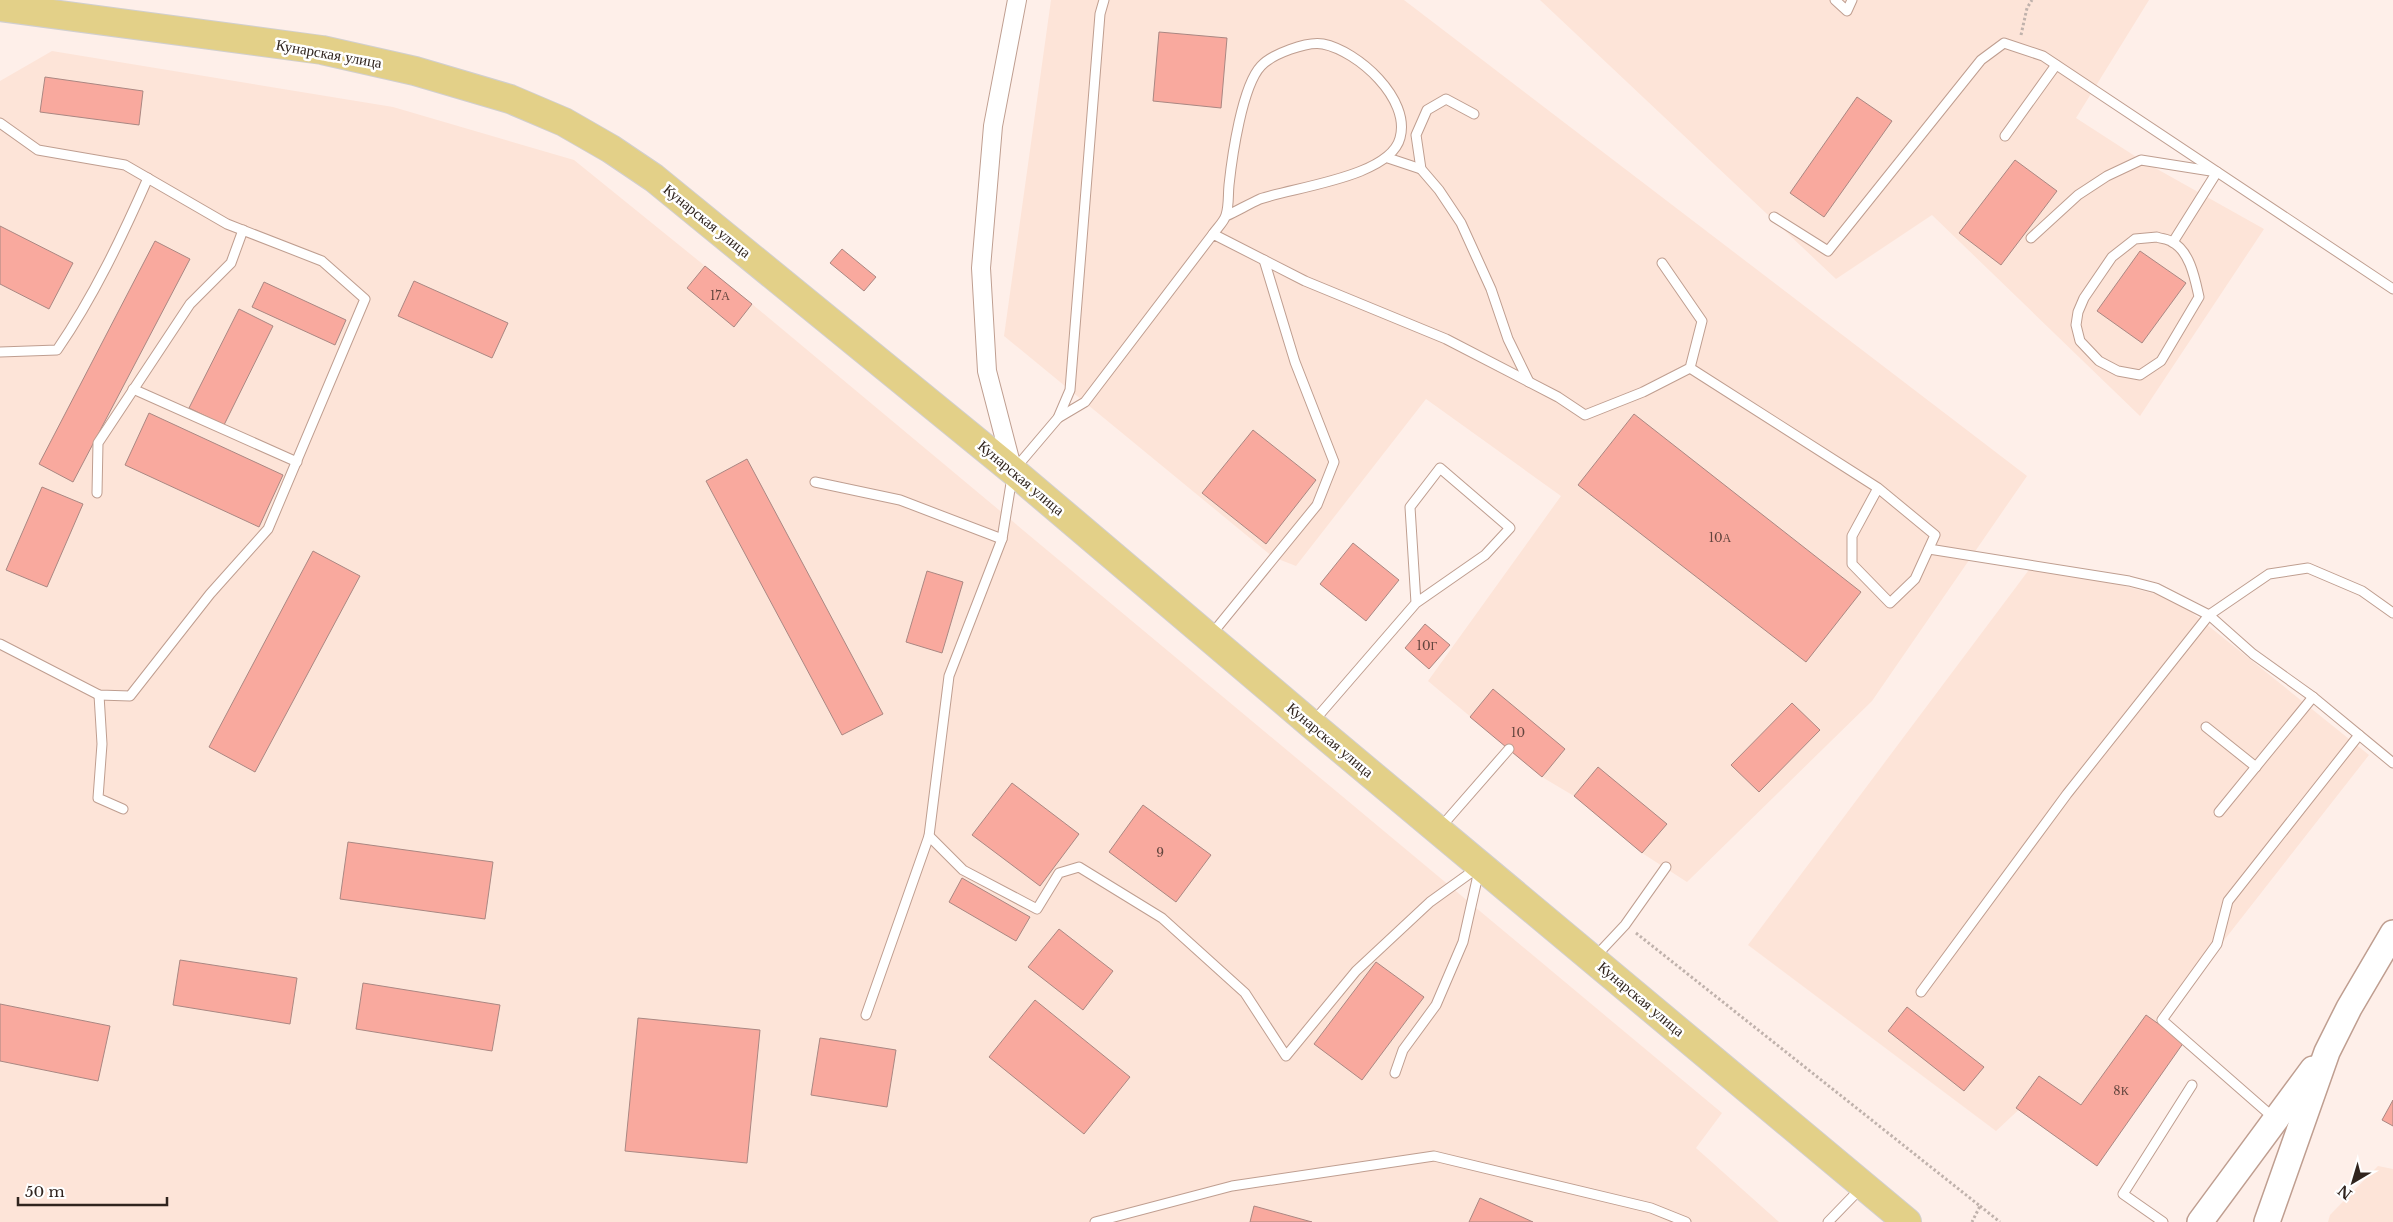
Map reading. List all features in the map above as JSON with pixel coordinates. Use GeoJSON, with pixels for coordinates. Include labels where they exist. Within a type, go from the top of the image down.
{"type":"FeatureCollection","features":[{"type":"Feature","properties":{"kind":"main road","name":"Кунарская улица"},"geometry":{"type":"LineString","coordinates":[[0,7],[322,50],[415,71],[510,99],[564,122],[611,149],[654,178],[1013,471],[1438,831],[1908,1222]]}},
{"type":"Feature","properties":{"kind":"main road"},"geometry":{"type":"LineString","coordinates":[[2267,1222],[2327,1052],[2349,1008],[2393,933]]}},
{"type":"Feature","properties":{"kind":"main road"},"geometry":{"type":"LineString","coordinates":[[2200,1222],[2275,1119],[2327,1052]]}},
{"type":"Feature","properties":{"kind":"street"},"geometry":{"type":"LineString","coordinates":[[1013,471],[987,371],[981,268],[993,126],[1017,0]]}},
{"type":"Feature","properties":{"kind":"lane"},"geometry":{"type":"LineString","coordinates":[[866,1014],[929,836],[949,676],[1002,539],[1013,471],[1058,418],[1070,390],[1100,14],[1104,0]]}},
{"type":"Feature","properties":{"kind":"lane"},"geometry":{"type":"LineString","coordinates":[[1835,0],[1847,11],[1852,0]]}},
{"type":"Feature","properties":{"kind":"lane"},"geometry":{"type":"LineString","coordinates":[[1774,217],[1828,251],[1981,60],[2004,43],[2043,56],[2393,289]]}},
{"type":"Feature","properties":{"kind":"lane"},"geometry":{"type":"LineString","coordinates":[[1058,418],[1084,402],[1226,216],[1260,199],[1299,190],[1370,168],[1388,158],[1400,138],[1400,118],[1390,92],[1367,67],[1348,52],[1322,44],[1298,47],[1281,53],[1261,66],[1250,83],[1241,112],[1226,216]]}},
{"type":"Feature","properties":{"kind":"lane"},"geometry":{"type":"LineString","coordinates":[[2005,136],[2056,65]]}},
{"type":"Feature","properties":{"kind":"lane"},"geometry":{"type":"LineString","coordinates":[[1421,169],[1416,135],[1427,110],[1446,99],[1474,114]]}},
{"type":"Feature","properties":{"kind":"lane"},"geometry":{"type":"LineString","coordinates":[[0,123],[38,150],[125,165],[227,224],[322,261],[366,299],[268,529],[210,594],[130,696],[99,695],[0,644]]}},
{"type":"Feature","properties":{"kind":"lane"},"geometry":{"type":"LineString","coordinates":[[1400,138],[1416,135]]}},
{"type":"Feature","properties":{"kind":"lane"},"geometry":{"type":"LineString","coordinates":[[1388,158],[1421,169],[1439,190],[1461,224],[1491,289],[1508,339],[1529,382]]}},
{"type":"Feature","properties":{"kind":"lane"},"geometry":{"type":"LineString","coordinates":[[2031,238],[2078,195],[2108,176],[2141,160],[2217,172]]}},
{"type":"Feature","properties":{"kind":"lane"},"geometry":{"type":"LineString","coordinates":[[2173,242],[2217,172]]}},
{"type":"Feature","properties":{"kind":"lane"},"geometry":{"type":"LineString","coordinates":[[0,352],[57,350],[76,323],[121,239],[148,178]]}},
{"type":"Feature","properties":{"kind":"lane"},"geometry":{"type":"LineString","coordinates":[[97,493],[98,443],[190,304],[231,262],[243,230]]}},
{"type":"Feature","properties":{"kind":"lane"},"geometry":{"type":"LineString","coordinates":[[1213,234],[1305,281],[1446,339],[1529,382],[1585,415],[1642,392],[1690,368],[1702,321],[1662,263]]}},
{"type":"Feature","properties":{"kind":"lane"},"geometry":{"type":"LineString","coordinates":[[2157,237],[2173,242],[2186,256],[2195,276],[2199,297],[2161,361],[2140,375],[2118,371],[2099,361],[2080,341],[2076,325],[2081,305],[2112,257],[2135,239],[2157,237]]}},
{"type":"Feature","properties":{"kind":"lane"},"geometry":{"type":"LineString","coordinates":[[1209,637],[1317,505],[1334,462],[1295,362],[1264,260]]}},
{"type":"Feature","properties":{"kind":"lane"},"geometry":{"type":"LineString","coordinates":[[1690,368],[1878,488],[1935,535],[1915,579],[1890,603],[1852,564],[1852,536],[1878,488]]}},
{"type":"Feature","properties":{"kind":"lane"},"geometry":{"type":"LineString","coordinates":[[132,389],[296,462]]}},
{"type":"Feature","properties":{"kind":"lane"},"geometry":{"type":"LineString","coordinates":[[1311,724],[1416,603],[1485,555],[1510,528],[1440,468],[1410,507],[1416,603]]}},
{"type":"Feature","properties":{"kind":"lane"},"geometry":{"type":"LineString","coordinates":[[815,482],[900,500],[1002,539]]}},
{"type":"Feature","properties":{"kind":"lane"},"geometry":{"type":"LineString","coordinates":[[1929,549],[2129,581],[2156,588],[2209,615],[2253,654],[2314,697],[2393,763]]}},
{"type":"Feature","properties":{"kind":"lane"},"geometry":{"type":"LineString","coordinates":[[1921,992],[2067,794],[2209,615],[2269,574],[2308,568],[2362,591],[2393,613]]}},
{"type":"Feature","properties":{"kind":"lane"},"geometry":{"type":"LineString","coordinates":[[99,695],[102,744],[98,798],[123,809]]}},
{"type":"Feature","properties":{"kind":"lane"},"geometry":{"type":"LineString","coordinates":[[2219,812],[2314,697]]}},
{"type":"Feature","properties":{"kind":"lane"},"geometry":{"type":"LineString","coordinates":[[2206,727],[2256,767]]}},
{"type":"Feature","properties":{"kind":"lane"},"geometry":{"type":"LineString","coordinates":[[2275,1119],[2162,1020],[2217,944],[2228,901],[2360,735]]}},
{"type":"Feature","properties":{"kind":"lane"},"geometry":{"type":"LineString","coordinates":[[1438,831],[1509,749]]}},
{"type":"Feature","properties":{"kind":"lane"},"geometry":{"type":"LineString","coordinates":[[929,836],[963,870],[1037,909],[1059,873],[1079,867],[1153,913],[1244,993],[1286,1056],[1356,971],[1430,902],[1480,866]]}},
{"type":"Feature","properties":{"kind":"lane"},"geometry":{"type":"LineString","coordinates":[[1395,1073],[1403,1050],[1436,1004],[1463,942],[1480,866]]}},
{"type":"Feature","properties":{"kind":"lane"},"geometry":{"type":"LineString","coordinates":[[1593,959],[1625,925],[1666,867]]}},
{"type":"Feature","properties":{"kind":"lane"},"geometry":{"type":"LineString","coordinates":[[2162,1222],[2123,1194],[2192,1084]]}},
{"type":"Feature","properties":{"kind":"lane"},"geometry":{"type":"LineString","coordinates":[[1095,1222],[1232,1186],[1434,1156],[1651,1208],[1686,1222]]}},
{"type":"Feature","properties":{"kind":"lane"},"geometry":{"type":"LineString","coordinates":[[1828,1222],[1863,1185]]}},
{"type":"Feature","properties":{"kind":"path"},"geometry":{"type":"LineString","coordinates":[[2018,47],[2027,8],[2032,0]]}},
{"type":"Feature","properties":{"kind":"path"},"geometry":{"type":"LineString","coordinates":[[1625,925],[2000,1222]]}},
{"type":"Feature","properties":{"kind":"path"},"geometry":{"type":"LineString","coordinates":[[1972,1222],[1980,1206]]}},
{"type":"Feature","properties":{"kind":"shaded area"},"geometry":{"type":"Polygon","coordinates":[[[1051,0],[1404,0],[2027,476],[1872,701],[1687,882],[1642,853],[1574,796],[1542,777],[1428,681],[1561,496],[1426,399],[1296,566],[1273,557],[1004,336],[1051,0]]]}},
{"type":"Feature","properties":{"kind":"shaded area"},"geometry":{"type":"Polygon","coordinates":[[[1540,0],[2149,0],[2076,118],[2141,160],[2264,229],[2140,416],[1932,215],[1836,279],[1540,0]]]}},
{"type":"Feature","properties":{"kind":"shaded area"},"geometry":{"type":"Polygon","coordinates":[[[52,51],[393,107],[574,160],[752,304],[1722,1113],[1696,1148],[1779,1222],[0,1222],[0,81],[52,51]]]}},
{"type":"Feature","properties":{"kind":"shaded area"},"geometry":{"type":"Polygon","coordinates":[[[2034,563],[2175,599],[2369,755],[2085,1118],[2040,1090],[1996,1131],[1748,945],[2034,563]]]}},
{"type":"Feature","properties":{"kind":"shaded area"},"geometry":{"type":"Polygon","coordinates":[[[2378,1166],[2393,1169],[2393,1222],[2328,1222],[2330,1215],[2378,1166]]]}},
{"type":"Feature","properties":{"kind":"building"},"geometry":{"type":"Polygon","coordinates":[[[1159,32],[1227,38],[1221,108],[1153,101],[1159,32]]]}},
{"type":"Feature","properties":{"kind":"building"},"geometry":{"type":"Polygon","coordinates":[[[45,77],[143,91],[139,125],[40,112],[45,77]]]}},
{"type":"Feature","properties":{"kind":"building"},"geometry":{"type":"Polygon","coordinates":[[[1857,97],[1892,121],[1824,217],[1790,193],[1857,97]]]}},
{"type":"Feature","properties":{"kind":"building"},"geometry":{"type":"Polygon","coordinates":[[[2015,160],[2057,191],[2001,265],[1959,233],[2015,160]]]}},
{"type":"Feature","properties":{"kind":"building"},"geometry":{"type":"Polygon","coordinates":[[[0,226],[73,263],[49,309],[0,284],[0,226]]]}},
{"type":"Feature","properties":{"kind":"building"},"geometry":{"type":"Polygon","coordinates":[[[155,241],[190,259],[73,482],[39,464],[155,241]]]}},
{"type":"Feature","properties":{"kind":"building"},"geometry":{"type":"Polygon","coordinates":[[[842,249],[876,277],[864,291],[830,263],[842,249]]]}},
{"type":"Feature","properties":{"kind":"building"},"geometry":{"type":"Polygon","coordinates":[[[2140,251],[2186,283],[2142,343],[2097,311],[2140,251]]]}},
{"type":"Feature","properties":{"kind":"building"},"geometry":{"type":"Polygon","coordinates":[[[705,266],[752,304],[734,327],[687,288],[705,266]]]}},
{"type":"Feature","properties":{"kind":"building"},"geometry":{"type":"Polygon","coordinates":[[[414,281],[508,323],[492,358],[398,316],[414,281]]]}},
{"type":"Feature","properties":{"kind":"building"},"geometry":{"type":"Polygon","coordinates":[[[264,282],[346,320],[335,345],[252,307],[264,282]]]}},
{"type":"Feature","properties":{"kind":"building"},"geometry":{"type":"Polygon","coordinates":[[[239,309],[273,326],[224,425],[189,408],[239,309]]]}},
{"type":"Feature","properties":{"kind":"building"},"geometry":{"type":"Polygon","coordinates":[[[149,413],[283,475],[259,527],[125,465],[149,413]]]}},
{"type":"Feature","properties":{"kind":"building"},"geometry":{"type":"Polygon","coordinates":[[[1634,414],[1861,592],[1806,662],[1578,485],[1634,414]]]}},
{"type":"Feature","properties":{"kind":"building"},"geometry":{"type":"Polygon","coordinates":[[[1253,430],[1316,480],[1266,544],[1202,493],[1253,430]]]}},
{"type":"Feature","properties":{"kind":"building"},"geometry":{"type":"Polygon","coordinates":[[[747,459],[883,714],[842,735],[706,481],[747,459]]]}},
{"type":"Feature","properties":{"kind":"building"},"geometry":{"type":"Polygon","coordinates":[[[42,487],[83,504],[47,587],[6,570],[42,487]]]}},
{"type":"Feature","properties":{"kind":"building"},"geometry":{"type":"Polygon","coordinates":[[[1353,543],[1399,580],[1366,621],[1320,584],[1353,543]]]}},
{"type":"Feature","properties":{"kind":"building"},"geometry":{"type":"Polygon","coordinates":[[[313,551],[360,576],[255,772],[209,747],[313,551]]]}},
{"type":"Feature","properties":{"kind":"building"},"geometry":{"type":"Polygon","coordinates":[[[927,571],[963,582],[942,653],[906,642],[927,571]]]}},
{"type":"Feature","properties":{"kind":"building"},"geometry":{"type":"Polygon","coordinates":[[[1425,624],[1450,645],[1429,669],[1405,648],[1425,624]]]}},
{"type":"Feature","properties":{"kind":"building"},"geometry":{"type":"Polygon","coordinates":[[[1493,689],[1565,749],[1542,777],[1470,717],[1493,689]]]}},
{"type":"Feature","properties":{"kind":"building"},"geometry":{"type":"Polygon","coordinates":[[[1792,703],[1820,730],[1759,792],[1731,765],[1792,703]]]}},
{"type":"Feature","properties":{"kind":"building"},"geometry":{"type":"Polygon","coordinates":[[[1598,767],[1667,824],[1642,853],[1574,796],[1598,767]]]}},
{"type":"Feature","properties":{"kind":"building"},"geometry":{"type":"Polygon","coordinates":[[[1012,783],[1079,834],[1040,886],[972,835],[1012,783]]]}},
{"type":"Feature","properties":{"kind":"building"},"geometry":{"type":"Polygon","coordinates":[[[1143,805],[1211,855],[1176,902],[1109,852],[1143,805]]]}},
{"type":"Feature","properties":{"kind":"building"},"geometry":{"type":"Polygon","coordinates":[[[348,842],[493,862],[485,919],[340,899],[348,842]]]}},
{"type":"Feature","properties":{"kind":"building"},"geometry":{"type":"Polygon","coordinates":[[[962,878],[1030,917],[1016,941],[949,902],[962,878]]]}},
{"type":"Feature","properties":{"kind":"building"},"geometry":{"type":"Polygon","coordinates":[[[1059,929],[1113,971],[1083,1010],[1028,967],[1059,929]]]}},
{"type":"Feature","properties":{"kind":"building"},"geometry":{"type":"Polygon","coordinates":[[[180,960],[297,978],[290,1024],[173,1005],[180,960]]]}},
{"type":"Feature","properties":{"kind":"building"},"geometry":{"type":"Polygon","coordinates":[[[1376,962],[1424,997],[1362,1080],[1314,1044],[1376,962]]]}},
{"type":"Feature","properties":{"kind":"building"},"geometry":{"type":"Polygon","coordinates":[[[363,983],[500,1005],[492,1051],[356,1029],[363,983]]]}},
{"type":"Feature","properties":{"kind":"building"},"geometry":{"type":"Polygon","coordinates":[[[1035,1000],[1130,1077],[1084,1134],[989,1057],[1035,1000]]]}},
{"type":"Feature","properties":{"kind":"building"},"geometry":{"type":"Polygon","coordinates":[[[0,1004],[110,1026],[98,1081],[0,1061],[0,1004]]]}},
{"type":"Feature","properties":{"kind":"building"},"geometry":{"type":"Polygon","coordinates":[[[1907,1007],[1984,1067],[1964,1091],[1888,1031],[1907,1007]]]}},
{"type":"Feature","properties":{"kind":"building"},"geometry":{"type":"Polygon","coordinates":[[[2146,1015],[2184,1042],[2097,1166],[2016,1108],[2039,1076],[2081,1105],[2146,1015]]]}},
{"type":"Feature","properties":{"kind":"building"},"geometry":{"type":"Polygon","coordinates":[[[638,1018],[760,1030],[747,1163],[625,1151],[638,1018]]]}},
{"type":"Feature","properties":{"kind":"building"},"geometry":{"type":"Polygon","coordinates":[[[820,1038],[896,1050],[887,1107],[811,1095],[820,1038]]]}},
{"type":"Feature","properties":{"kind":"building"},"geometry":{"type":"Polygon","coordinates":[[[2393,1100],[2393,1126],[2382,1120],[2393,1100]]]}},
{"type":"Feature","properties":{"kind":"building"},"geometry":{"type":"Polygon","coordinates":[[[1480,1198],[1533,1222],[1469,1222],[1480,1198]]]}},
{"type":"Feature","properties":{"kind":"building"},"geometry":{"type":"Polygon","coordinates":[[[1254,1206],[1312,1222],[1250,1222],[1254,1206]]]}}]}
